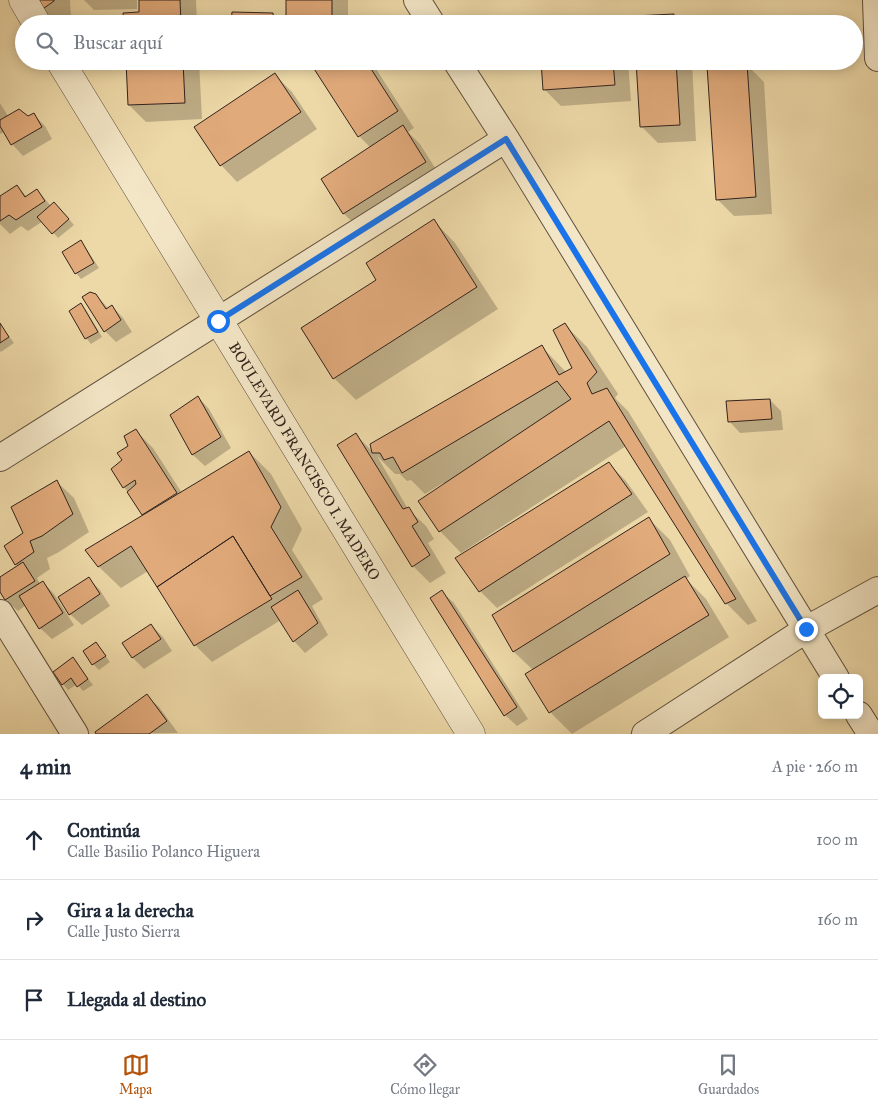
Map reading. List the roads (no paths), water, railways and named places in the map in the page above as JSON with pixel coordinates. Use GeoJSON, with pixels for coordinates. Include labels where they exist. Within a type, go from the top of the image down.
{"type":"FeatureCollection","features":[{"type":"Feature","properties":{"kind":"street"},"geometry":{"type":"LineString","coordinates":[[23,0],[32,15]]}},
{"type":"Feature","properties":{"kind":"street"},"geometry":{"type":"LineString","coordinates":[[417,0],[426,15]]}},
{"type":"Feature","properties":{"kind":"street"},"geometry":{"type":"LineString","coordinates":[[876,0],[878,58]]}},
{"type":"Feature","properties":{"kind":"street","name":"BOULEVARD FRANCISCO I. MADERO"},"geometry":{"type":"LineString","coordinates":[[65,70],[471,734]]}},
{"type":"Feature","properties":{"kind":"street"},"geometry":{"type":"LineString","coordinates":[[462,70],[834,674]]}},
{"type":"Feature","properties":{"kind":"street"},"geometry":{"type":"LineString","coordinates":[[0,458],[506,139]]}},
{"type":"Feature","properties":{"kind":"street"},"geometry":{"type":"LineString","coordinates":[[645,734],[806,629],[878,590]]}},
{"type":"Feature","properties":{"kind":"street"},"geometry":{"type":"LineString","coordinates":[[0,612],[75,734]]}},
{"type":"Feature","properties":{"kind":"street"},"geometry":{"type":"LineString","coordinates":[[862,719],[871,734]]}}]}
